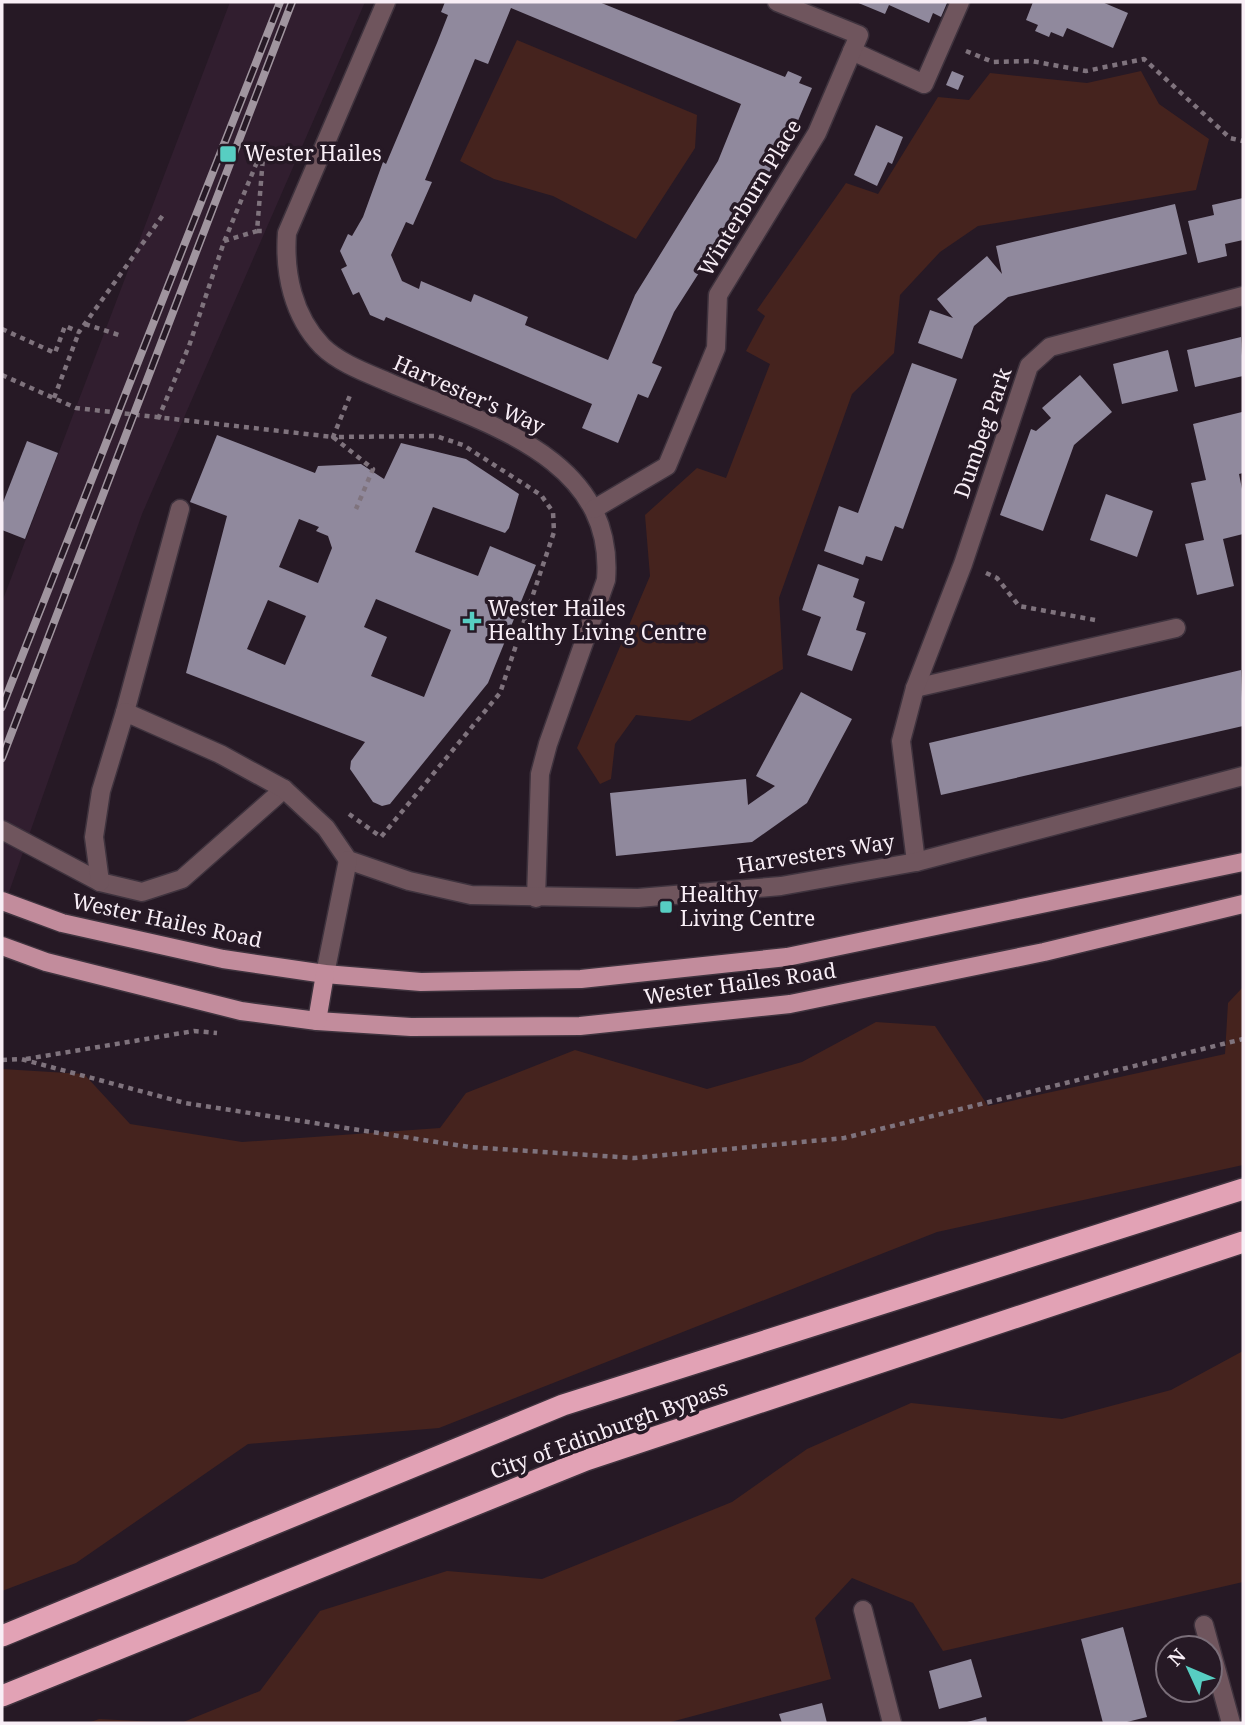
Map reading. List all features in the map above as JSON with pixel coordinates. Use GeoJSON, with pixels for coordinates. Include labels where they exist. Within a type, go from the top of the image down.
{"type":"FeatureCollection","features":[{"type":"Feature","properties":{"kind":"highway","name":"City of Edinburgh Bypass"},"geometry":{"type":"LineString","coordinates":[[2,1636],[563,1405],[1243,1189]]}},
{"type":"Feature","properties":{"kind":"highway","name":"City of Edinburgh Bypass"},"geometry":{"type":"LineString","coordinates":[[2,1696],[586,1460],[1243,1242]]}},
{"type":"Feature","properties":{"kind":"main road","name":"Wester Hailes Road"},"geometry":{"type":"LineString","coordinates":[[2,901],[62,923],[223,959],[325,974],[421,982],[581,979],[787,957],[1243,862]]}},
{"type":"Feature","properties":{"kind":"main road","name":"Wester Hailes Road"},"geometry":{"type":"LineString","coordinates":[[2,946],[46,962],[242,1010],[317,1021],[411,1027],[580,1026],[790,1004],[1044,952],[1243,904]]}},
{"type":"Feature","properties":{"kind":"main road"},"geometry":{"type":"LineString","coordinates":[[317,1021],[325,974]]}},
{"type":"Feature","properties":{"kind":"street","name":"Harvester's Way"},"geometry":{"type":"LineString","coordinates":[[386,2],[287,233],[285,260],[291,290],[303,319],[323,348],[360,370],[525,442],[551,458],[573,479],[594,509],[608,558],[606,580],[540,774],[536,898]]}},
{"type":"Feature","properties":{"kind":"street"},"geometry":{"type":"LineString","coordinates":[[777,2],[855,43],[924,84],[960,2]]}},
{"type":"Feature","properties":{"kind":"street","name":"Winterburn Place"},"geometry":{"type":"LineString","coordinates":[[594,509],[667,466],[716,348],[718,295],[817,133],[855,43]]}},
{"type":"Feature","properties":{"kind":"street","name":"Dumbeg Park"},"geometry":{"type":"LineString","coordinates":[[916,862],[901,741],[915,688],[963,564],[1029,366],[1051,347],[1243,296]]}},
{"type":"Feature","properties":{"kind":"street"},"geometry":{"type":"LineString","coordinates":[[100,882],[94,837],[101,791],[180,509]]}},
{"type":"Feature","properties":{"kind":"street"},"geometry":{"type":"LineString","coordinates":[[915,688],[1176,628]]}},
{"type":"Feature","properties":{"kind":"street"},"geometry":{"type":"LineString","coordinates":[[125,712],[220,754],[284,789],[326,828],[348,860],[325,974]]}},
{"type":"Feature","properties":{"kind":"street","name":"Harvesters Way"},"geometry":{"type":"LineString","coordinates":[[348,860],[409,881],[471,895],[638,898],[781,886],[916,862],[1243,776]]}},
{"type":"Feature","properties":{"kind":"street"},"geometry":{"type":"LineString","coordinates":[[2,830],[100,882],[142,892],[182,879],[284,789]]}},
{"type":"Feature","properties":{"kind":"street"},"geometry":{"type":"LineString","coordinates":[[863,1610],[892,1723]]}},
{"type":"Feature","properties":{"kind":"street"},"geometry":{"type":"LineString","coordinates":[[1204,1625],[1231,1723]]}},
{"type":"Feature","properties":{"kind":"path"},"geometry":{"type":"LineString","coordinates":[[943,42],[993,62],[1031,61],[1086,71],[1144,59],[1230,138],[1243,141]]}},
{"type":"Feature","properties":{"kind":"path"},"geometry":{"type":"LineString","coordinates":[[158,419],[189,346],[224,242],[264,145],[257,230]]}},
{"type":"Feature","properties":{"kind":"path"},"geometry":{"type":"LineString","coordinates":[[54,398],[79,332],[163,215]]}},
{"type":"Feature","properties":{"kind":"path"},"geometry":{"type":"LineString","coordinates":[[224,242],[257,230],[287,233]]}},
{"type":"Feature","properties":{"kind":"path"},"geometry":{"type":"LineString","coordinates":[[85,324],[119,335]]}},
{"type":"Feature","properties":{"kind":"path"},"geometry":{"type":"LineString","coordinates":[[2,329],[55,353],[65,326],[79,332]]}},
{"type":"Feature","properties":{"kind":"path"},"geometry":{"type":"LineString","coordinates":[[333,437],[360,370]]}},
{"type":"Feature","properties":{"kind":"path"},"geometry":{"type":"LineString","coordinates":[[2,375],[76,408],[333,437],[436,436],[463,445],[541,495],[553,512],[554,532],[500,693],[381,837],[337,805],[326,828]]}},
{"type":"Feature","properties":{"kind":"path"},"geometry":{"type":"LineString","coordinates":[[333,437],[373,469],[356,509]]}},
{"type":"Feature","properties":{"kind":"path"},"geometry":{"type":"LineString","coordinates":[[963,564],[997,578],[1019,606],[1106,622],[1112,642]]}},
{"type":"Feature","properties":{"kind":"path"},"geometry":{"type":"LineString","coordinates":[[2,1060],[194,1031],[240,1036],[242,1010]]}},
{"type":"Feature","properties":{"kind":"path"},"geometry":{"type":"LineString","coordinates":[[21,1059],[212,1107],[469,1147],[634,1157],[844,1138],[1243,1039]]}},
{"type":"Feature","properties":{"kind":"shaded area"},"geometry":{"type":"Polygon","coordinates":[[[230,2],[365,2],[142,514],[2,912],[2,602],[230,2]]]}},
{"type":"Feature","properties":{"kind":"shaded area"},"geometry":{"type":"Polygon","coordinates":[[[517,40],[697,115],[695,148],[636,239],[553,196],[494,179],[460,161],[517,40]]]}},
{"type":"Feature","properties":{"kind":"shaded area"},"geometry":{"type":"Polygon","coordinates":[[[1141,71],[1159,104],[1209,139],[1196,190],[978,226],[940,252],[900,295],[894,353],[852,394],[779,598],[783,669],[690,721],[636,715],[615,744],[611,779],[600,784],[577,748],[650,576],[645,515],[697,468],[726,478],[770,364],[746,351],[765,316],[757,310],[846,183],[878,194],[938,97],[969,100],[990,73],[1087,83],[1141,71]]]}},
{"type":"Feature","properties":{"kind":"shaded area"},"geometry":{"type":"Polygon","coordinates":[[[1243,987],[1243,1165],[937,1232],[439,1428],[248,1444],[76,1563],[2,1591],[2,1069],[84,1074],[130,1124],[242,1142],[440,1128],[466,1093],[575,1050],[707,1089],[802,1062],[876,1022],[935,1026],[988,1106],[1225,1054],[1228,1003],[1243,987]]]}},
{"type":"Feature","properties":{"kind":"shaded area"},"geometry":{"type":"Polygon","coordinates":[[[1243,1351],[1243,1582],[943,1651],[913,1603],[852,1578],[815,1618],[831,1679],[667,1723],[181,1723],[260,1691],[320,1611],[447,1571],[542,1579],[732,1502],[807,1449],[911,1403],[1062,1419],[1171,1390],[1243,1351]]]}},
{"type":"Feature","properties":{"kind":"shaded area"},"geometry":{"type":"Polygon","coordinates":[[[99,1719],[176,1723],[88,1723],[99,1719]]]}},
{"type":"Feature","properties":{"kind":"building"},"geometry":{"type":"Polygon","coordinates":[[[445,2],[599,2],[785,77],[788,71],[802,77],[799,83],[812,88],[782,158],[776,155],[766,181],[759,179],[674,312],[652,363],[662,367],[648,398],[638,394],[618,443],[582,428],[592,404],[386,317],[384,321],[370,315],[359,292],[353,295],[341,269],[347,266],[340,251],[348,234],[352,236],[363,217],[383,162],[386,164],[448,15],[441,12],[445,2]],[[511,8],[488,64],[475,59],[425,180],[432,182],[413,225],[406,222],[391,255],[402,281],[419,289],[421,281],[471,302],[474,294],[528,317],[525,325],[608,360],[635,295],[718,161],[741,104],[511,8]]]}},
{"type":"Feature","properties":{"kind":"building"},"geometry":{"type":"Polygon","coordinates":[[[856,2],[947,3],[941,17],[933,13],[929,23],[889,5],[885,14],[856,2]]]}},
{"type":"Feature","properties":{"kind":"building"},"geometry":{"type":"Polygon","coordinates":[[[1033,2],[1102,2],[1128,13],[1113,48],[1067,28],[1063,37],[1051,32],[1049,37],[1035,31],[1038,25],[1026,20],[1033,2]]]}},
{"type":"Feature","properties":{"kind":"building"},"geometry":{"type":"Polygon","coordinates":[[[952,71],[964,76],[958,90],[946,85],[952,71]]]}},
{"type":"Feature","properties":{"kind":"building"},"geometry":{"type":"Polygon","coordinates":[[[876,125],[903,137],[892,164],[888,162],[877,186],[854,175],[876,125]]]}},
{"type":"Feature","properties":{"kind":"building"},"geometry":{"type":"Polygon","coordinates":[[[1243,198],[1243,240],[1225,244],[1227,256],[1198,263],[1188,221],[1214,215],[1212,205],[1243,198]]]}},
{"type":"Feature","properties":{"kind":"building"},"geometry":{"type":"Polygon","coordinates":[[[1175,204],[1187,254],[1008,297],[974,326],[962,359],[918,343],[930,310],[953,318],[937,299],[987,256],[1002,274],[996,246],[1175,204]]]}},
{"type":"Feature","properties":{"kind":"building"},"geometry":{"type":"Polygon","coordinates":[[[1241,337],[1243,376],[1195,387],[1187,350],[1241,337]]]}},
{"type":"Feature","properties":{"kind":"building"},"geometry":{"type":"Polygon","coordinates":[[[1168,350],[1178,391],[1122,404],[1113,364],[1168,350]]]}},
{"type":"Feature","properties":{"kind":"building"},"geometry":{"type":"Polygon","coordinates":[[[912,363],[957,379],[903,529],[895,526],[882,561],[866,556],[863,565],[824,551],[839,506],[858,513],[912,363]]]}},
{"type":"Feature","properties":{"kind":"building"},"geometry":{"type":"Polygon","coordinates":[[[1080,375],[1112,412],[1074,445],[1043,531],[1000,515],[1031,429],[1036,431],[1051,418],[1042,408],[1080,375]]]}},
{"type":"Feature","properties":{"kind":"building"},"geometry":{"type":"Polygon","coordinates":[[[1242,412],[1243,473],[1239,474],[1243,494],[1243,534],[1223,539],[1234,586],[1197,595],[1185,544],[1204,540],[1191,483],[1206,480],[1193,424],[1242,412]]]}},
{"type":"Feature","properties":{"kind":"building","name":"Wester Hailes Healthy Living Centre"},"geometry":{"type":"Polygon","coordinates":[[[217,435],[315,473],[318,466],[361,464],[384,479],[401,443],[466,459],[519,494],[505,533],[433,507],[415,552],[478,576],[490,546],[536,565],[488,683],[390,804],[382,806],[373,802],[350,769],[351,761],[365,742],[186,673],[227,516],[190,502],[217,435]],[[299,519],[279,567],[318,583],[332,548],[328,536],[316,531],[319,527],[299,519]],[[376,599],[364,627],[387,637],[371,676],[424,697],[451,630],[376,599]],[[268,600],[247,649],[285,665],[306,616],[268,600]]]}},
{"type":"Feature","properties":{"kind":"building"},"geometry":{"type":"Polygon","coordinates":[[[27,441],[58,453],[25,539],[2,530],[2,505],[27,441]]]}},
{"type":"Feature","properties":{"kind":"building"},"geometry":{"type":"Polygon","coordinates":[[[1106,494],[1153,511],[1137,557],[1090,540],[1106,494]]]}},
{"type":"Feature","properties":{"kind":"building"},"geometry":{"type":"Polygon","coordinates":[[[818,564],[859,579],[853,597],[865,602],[856,630],[866,633],[852,671],[807,655],[821,617],[802,610],[818,564]]]}},
{"type":"Feature","properties":{"kind":"building"},"geometry":{"type":"Polygon","coordinates":[[[1241,670],[1243,726],[941,795],[929,743],[1241,670]]]}},
{"type":"Feature","properties":{"kind":"building"},"geometry":{"type":"Polygon","coordinates":[[[801,692],[852,719],[807,803],[752,842],[616,856],[610,793],[746,779],[748,805],[775,786],[756,776],[801,692]]]}},
{"type":"Feature","properties":{"kind":"building"},"geometry":{"type":"Polygon","coordinates":[[[1123,1627],[1147,1717],[1123,1723],[1103,1723],[1081,1639],[1123,1627]]]}},
{"type":"Feature","properties":{"kind":"building"},"geometry":{"type":"Polygon","coordinates":[[[971,1659],[982,1697],[939,1709],[929,1671],[971,1659]]]}},
{"type":"Feature","properties":{"kind":"building"},"geometry":{"type":"Polygon","coordinates":[[[822,1703],[827,1723],[782,1723],[779,1714],[822,1703]]]}},
{"type":"Feature","properties":{"kind":"building"},"geometry":{"type":"Polygon","coordinates":[[[986,1717],[987,1723],[967,1723],[967,1722],[986,1717]]]}},
{"type":"Feature","properties":{"kind":"railway"},"geometry":{"type":"LineString","coordinates":[[2,707],[280,2]]}},
{"type":"Feature","properties":{"kind":"railway"},"geometry":{"type":"LineString","coordinates":[[2,758],[292,2]]}},
{"type":"Feature","properties":{"kind":"place","name":"Wester Hailes"},"geometry":{"type":"Point","coordinates":[228,154]}},
{"type":"Feature","properties":{"kind":"place","name":"Wester Hailes Healthy Living Centre"},"geometry":{"type":"Point","coordinates":[472,621]}},
{"type":"Feature","properties":{"kind":"place","name":"Healthy Living Centre"},"geometry":{"type":"Point","coordinates":[666,907]}}]}
